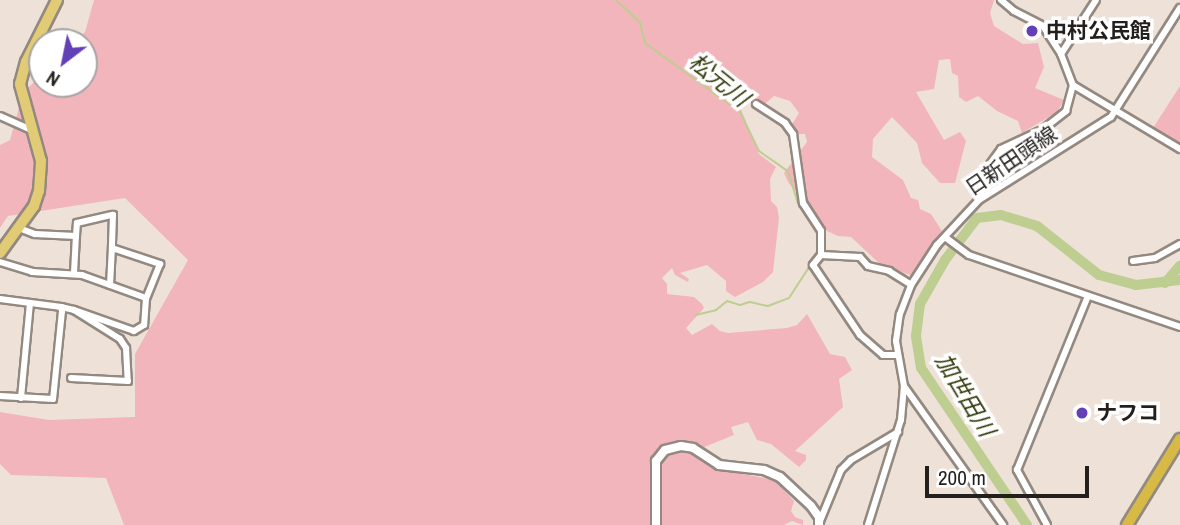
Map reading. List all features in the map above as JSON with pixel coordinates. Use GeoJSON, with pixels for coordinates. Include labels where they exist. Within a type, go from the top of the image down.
{"type":"FeatureCollection","features":[{"type":"Feature","properties":{"kind":"highway"},"geometry":{"type":"LineString","coordinates":[[1127,525],[1180,439]]}},
{"type":"Feature","properties":{"kind":"main road"},"geometry":{"type":"LineString","coordinates":[[0,253],[34,206],[41,182],[41,161],[20,89],[21,78],[57,0]]}},
{"type":"Feature","properties":{"kind":"street"},"geometry":{"type":"LineString","coordinates":[[979,200],[988,167],[1001,149],[1042,130],[1066,111],[1073,85],[1061,54],[1044,26],[1014,11],[1002,0]]}},
{"type":"Feature","properties":{"kind":"street"},"geometry":{"type":"LineString","coordinates":[[1061,54],[1096,0]]}},
{"type":"Feature","properties":{"kind":"street","name":"日新田頭線"},"geometry":{"type":"LineString","coordinates":[[868,525],[898,432],[904,386],[897,355],[900,314],[911,285],[979,200],[1116,111],[1180,8]]}},
{"type":"Feature","properties":{"kind":"street"},"geometry":{"type":"LineString","coordinates":[[1073,85],[1180,149]]}},
{"type":"Feature","properties":{"kind":"street"},"geometry":{"type":"LineString","coordinates":[[756,104],[785,123],[793,134],[803,202],[821,231],[821,255],[813,265],[860,335],[870,340],[883,355],[897,355]]}},
{"type":"Feature","properties":{"kind":"street"},"geometry":{"type":"LineString","coordinates":[[0,116],[32,130]]}},
{"type":"Feature","properties":{"kind":"street"},"geometry":{"type":"LineString","coordinates":[[74,274],[77,223],[113,215],[110,285]]}},
{"type":"Feature","properties":{"kind":"street"},"geometry":{"type":"LineString","coordinates":[[19,228],[35,234],[76,236]]}},
{"type":"Feature","properties":{"kind":"street"},"geometry":{"type":"LineString","coordinates":[[946,238],[969,255],[1180,327]]}},
{"type":"Feature","properties":{"kind":"street"},"geometry":{"type":"LineString","coordinates":[[1133,261],[1155,258],[1180,244]]}},
{"type":"Feature","properties":{"kind":"street"},"geometry":{"type":"LineString","coordinates":[[0,299],[74,310],[134,331],[144,325],[146,298],[160,264],[112,248]]}},
{"type":"Feature","properties":{"kind":"street"},"geometry":{"type":"LineString","coordinates":[[821,255],[860,257],[868,266],[889,271],[911,285]]}},
{"type":"Feature","properties":{"kind":"street"},"geometry":{"type":"LineString","coordinates":[[0,262],[32,272],[74,274],[146,298]]}},
{"type":"Feature","properties":{"kind":"street"},"geometry":{"type":"LineString","coordinates":[[1047,525],[1017,470],[1087,296]]}},
{"type":"Feature","properties":{"kind":"street"},"geometry":{"type":"LineString","coordinates":[[21,398],[30,303]]}},
{"type":"Feature","properties":{"kind":"street"},"geometry":{"type":"LineString","coordinates":[[0,396],[53,399],[61,307]]}},
{"type":"Feature","properties":{"kind":"street"},"geometry":{"type":"LineString","coordinates":[[71,378],[123,383],[128,382],[129,374],[126,348],[120,340],[74,310]]}},
{"type":"Feature","properties":{"kind":"street"},"geometry":{"type":"LineString","coordinates":[[904,386],[1003,525]]}},
{"type":"Feature","properties":{"kind":"street"},"geometry":{"type":"LineString","coordinates":[[820,524],[841,470],[851,460],[890,434],[898,432]]}},
{"type":"Feature","properties":{"kind":"street"},"geometry":{"type":"LineString","coordinates":[[656,525],[656,461],[666,450],[681,446],[693,448],[719,465],[764,470],[780,477],[811,506],[820,524]]}},
{"type":"Feature","properties":{"kind":"shaded area"},"geometry":{"type":"Polygon","coordinates":[[[94,0],[994,0],[990,13],[994,26],[1023,44],[1038,43],[1044,67],[1035,88],[1064,100],[1057,112],[1022,133],[1018,121],[997,111],[978,96],[966,102],[959,97],[958,76],[952,73],[950,59],[939,60],[934,89],[916,92],[944,140],[960,132],[966,141],[955,183],[940,183],[922,163],[917,143],[892,117],[873,139],[872,157],[903,180],[911,198],[918,200],[920,209],[931,214],[942,231],[942,236],[913,276],[880,264],[851,237],[838,236],[827,231],[788,182],[784,173],[807,142],[805,134],[796,134],[791,126],[799,113],[790,101],[774,96],[765,104],[746,99],[740,107],[759,154],[776,167],[770,179],[771,201],[777,207],[779,218],[773,272],[763,282],[735,297],[726,291],[726,281],[707,265],[680,273],[689,279],[688,282],[675,275],[672,268],[662,278],[667,284],[667,294],[694,297],[702,304],[704,308],[686,328],[692,335],[712,324],[720,331],[728,333],[787,328],[797,325],[807,314],[830,354],[845,357],[852,370],[839,379],[843,407],[795,451],[806,455],[806,460],[799,467],[771,444],[757,440],[748,422],[731,427],[734,435],[692,452],[723,470],[775,480],[794,501],[791,511],[795,517],[803,520],[803,525],[792,521],[784,525],[124,525],[106,478],[11,475],[0,464],[0,412],[49,420],[135,417],[135,354],[188,260],[125,198],[8,216],[0,228],[0,145],[10,140],[23,93],[28,88],[28,98],[98,98],[98,28],[86,28],[94,0]]]}},
{"type":"Feature","properties":{"kind":"shaded area"},"geometry":{"type":"Polygon","coordinates":[[[1180,86],[1180,144],[1153,128],[1180,86]]]}},
{"type":"Feature","properties":{"kind":"waterway","name":"松元川"},"geometry":{"type":"LineString","coordinates":[[616,0],[640,22],[645,43],[740,112],[759,151],[788,171],[798,203],[807,215]]}},
{"type":"Feature","properties":{"kind":"waterway","name":"加世田川"},"geometry":{"type":"LineString","coordinates":[[1027,525],[921,368],[916,336],[920,304],[945,260],[977,218],[1001,215],[1037,226],[1099,275],[1136,285],[1180,280]]}},
{"type":"Feature","properties":{"kind":"waterway","name":"松元川"},"geometry":{"type":"LineString","coordinates":[[841,253],[861,254],[874,264]]}},
{"type":"Feature","properties":{"kind":"waterway"},"geometry":{"type":"LineString","coordinates":[[696,315],[716,310],[727,301],[740,305],[750,302],[768,306],[789,298],[810,266]]}},
{"type":"Feature","properties":{"kind":"waterway"},"geometry":{"type":"LineString","coordinates":[[1165,283],[1180,266]]}},
{"type":"Feature","properties":{"kind":"waterway","name":"松元川"},"geometry":{"type":"LineString","coordinates":[[890,268],[905,275]]}},
{"type":"Feature","properties":{"kind":"place","name":"中村公民館"},"geometry":{"type":"Point","coordinates":[1032,31]}},
{"type":"Feature","properties":{"kind":"place","name":"ナフコ"},"geometry":{"type":"Point","coordinates":[1082,413]}}]}
